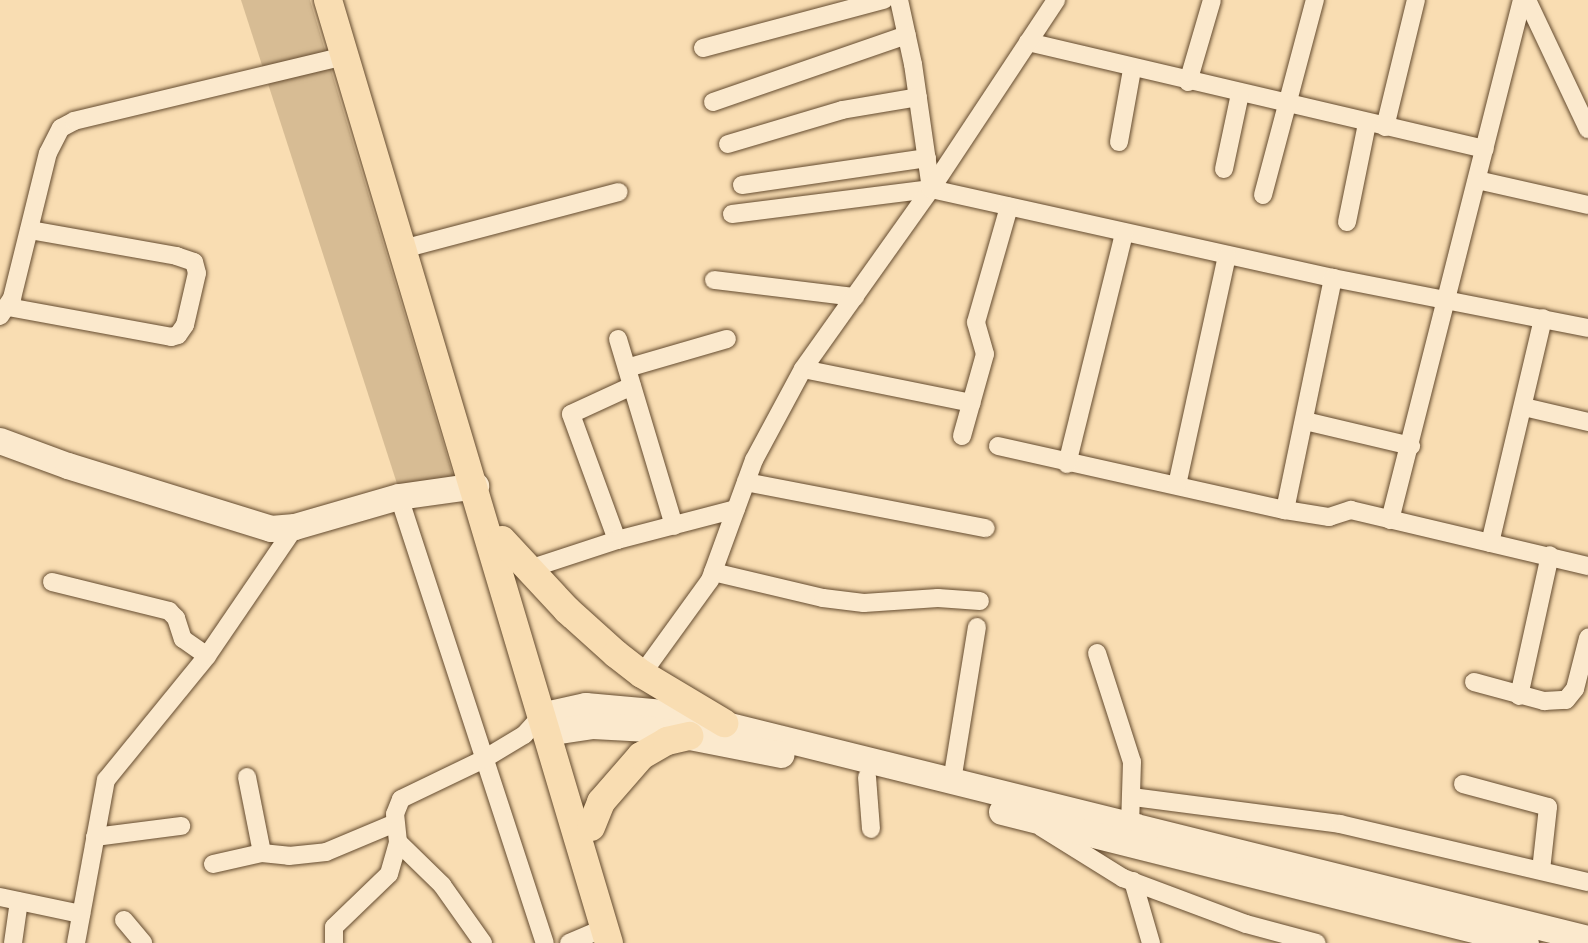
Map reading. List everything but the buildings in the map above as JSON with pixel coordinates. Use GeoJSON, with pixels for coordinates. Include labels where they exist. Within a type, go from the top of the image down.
{"type":"FeatureCollection","features":[{"type":"Feature","properties":{"kind":"main road"},"geometry":{"type":"LineString","coordinates":[[328,0],[479,497],[488,543],[614,938]]}},
{"type":"Feature","properties":{"kind":"main road"},"geometry":{"type":"LineString","coordinates":[[479,497],[502,540],[546,725],[591,827],[614,938]]}},
{"type":"Feature","properties":{"kind":"main road"},"geometry":{"type":"LineString","coordinates":[[502,540],[567,610],[642,674],[724,723]]}},
{"type":"Feature","properties":{"kind":"main road"},"geometry":{"type":"LineString","coordinates":[[591,827],[601,802],[641,756],[667,741],[689,736]]}},
{"type":"Feature","properties":{"kind":"street"},"geometry":{"type":"LineString","coordinates":[[703,48],[884,0]]}},
{"type":"Feature","properties":{"kind":"street"},"geometry":{"type":"LineString","coordinates":[[899,0],[918,97],[932,189]]}},
{"type":"Feature","properties":{"kind":"street"},"geometry":{"type":"LineString","coordinates":[[642,674],[713,572],[746,482],[774,417],[803,369],[932,189],[1056,0]]}},
{"type":"Feature","properties":{"kind":"street"},"geometry":{"type":"LineString","coordinates":[[1188,82],[1212,0]]}},
{"type":"Feature","properties":{"kind":"street"},"geometry":{"type":"LineString","coordinates":[[1263,195],[1284,104],[1316,0]]}},
{"type":"Feature","properties":{"kind":"street"},"geometry":{"type":"LineString","coordinates":[[1347,222],[1416,0]]}},
{"type":"Feature","properties":{"kind":"street"},"geometry":{"type":"LineString","coordinates":[[1390,520],[1412,446],[1445,300],[1478,180],[1522,0]]}},
{"type":"Feature","properties":{"kind":"street"},"geometry":{"type":"LineString","coordinates":[[1527,0],[1588,129]]}},
{"type":"Feature","properties":{"kind":"street"},"geometry":{"type":"LineString","coordinates":[[712,102],[907,35]]}},
{"type":"Feature","properties":{"kind":"street"},"geometry":{"type":"LineString","coordinates":[[1028,42],[1132,70],[1485,149]]}},
{"type":"Feature","properties":{"kind":"street"},"geometry":{"type":"LineString","coordinates":[[29,230],[177,256],[194,262],[197,273],[185,325],[178,335],[171,337],[4,311],[53,141],[61,128],[74,121],[345,56]]}},
{"type":"Feature","properties":{"kind":"street"},"geometry":{"type":"LineString","coordinates":[[1119,142],[1132,70]]}},
{"type":"Feature","properties":{"kind":"street"},"geometry":{"type":"LineString","coordinates":[[1224,169],[1240,94]]}},
{"type":"Feature","properties":{"kind":"street"},"geometry":{"type":"LineString","coordinates":[[728,144],[842,110],[918,97]]}},
{"type":"Feature","properties":{"kind":"street"},"geometry":{"type":"LineString","coordinates":[[742,185],[927,158]]}},
{"type":"Feature","properties":{"kind":"street"},"geometry":{"type":"LineString","coordinates":[[1478,180],[1588,205]]}},
{"type":"Feature","properties":{"kind":"street"},"geometry":{"type":"LineString","coordinates":[[732,214],[932,189],[1227,256],[1588,328]]}},
{"type":"Feature","properties":{"kind":"street"},"geometry":{"type":"LineString","coordinates":[[403,249],[619,192]]}},
{"type":"Feature","properties":{"kind":"street"},"geometry":{"type":"LineString","coordinates":[[962,436],[985,354],[976,322],[1010,207]]}},
{"type":"Feature","properties":{"kind":"street"},"geometry":{"type":"LineString","coordinates":[[1067,464],[1124,234]]}},
{"type":"Feature","properties":{"kind":"street"},"geometry":{"type":"LineString","coordinates":[[1177,485],[1227,256]]}},
{"type":"Feature","properties":{"kind":"street"},"geometry":{"type":"LineString","coordinates":[[1285,510],[1333,278]]}},
{"type":"Feature","properties":{"kind":"street"},"geometry":{"type":"LineString","coordinates":[[714,280],[855,297]]}},
{"type":"Feature","properties":{"kind":"street"},"geometry":{"type":"LineString","coordinates":[[1490,543],[1524,407],[1543,318]]}},
{"type":"Feature","properties":{"kind":"street"},"geometry":{"type":"LineString","coordinates":[[618,339],[674,526]]}},
{"type":"Feature","properties":{"kind":"street"},"geometry":{"type":"LineString","coordinates":[[627,368],[728,339]]}},
{"type":"Feature","properties":{"kind":"street"},"geometry":{"type":"LineString","coordinates":[[803,369],[972,403]]}},
{"type":"Feature","properties":{"kind":"street"},"geometry":{"type":"LineString","coordinates":[[617,540],[571,414],[632,386]]}},
{"type":"Feature","properties":{"kind":"street"},"geometry":{"type":"LineString","coordinates":[[1524,407],[1588,422]]}},
{"type":"Feature","properties":{"kind":"street"},"geometry":{"type":"LineString","coordinates":[[1305,422],[1412,446]]}},
{"type":"Feature","properties":{"kind":"street"},"geometry":{"type":"LineString","coordinates":[[0,441],[68,466],[270,529],[295,527],[399,497],[479,497]]}},
{"type":"Feature","properties":{"kind":"street"},"geometry":{"type":"LineString","coordinates":[[998,446],[1067,464],[1177,485],[1285,510],[1329,517],[1351,510],[1550,555],[1588,566]]}},
{"type":"Feature","properties":{"kind":"street"},"geometry":{"type":"LineString","coordinates":[[746,482],[986,528]]}},
{"type":"Feature","properties":{"kind":"street"},"geometry":{"type":"LineString","coordinates":[[399,497],[544,943]]}},
{"type":"Feature","properties":{"kind":"street"},"geometry":{"type":"LineString","coordinates":[[529,569],[617,540],[736,509]]}},
{"type":"Feature","properties":{"kind":"street"},"geometry":{"type":"LineString","coordinates":[[76,943],[106,780],[207,656],[295,527]]}},
{"type":"Feature","properties":{"kind":"street"},"geometry":{"type":"LineString","coordinates":[[1519,696],[1550,555]]}},
{"type":"Feature","properties":{"kind":"street"},"geometry":{"type":"LineString","coordinates":[[713,572],[823,598],[864,603],[938,598],[980,601]]}},
{"type":"Feature","properties":{"kind":"street"},"geometry":{"type":"LineString","coordinates":[[52,582],[169,611],[176,618],[183,639],[207,656]]}},
{"type":"Feature","properties":{"kind":"street"},"geometry":{"type":"LineString","coordinates":[[952,781],[977,627]]}},
{"type":"Feature","properties":{"kind":"street"},"geometry":{"type":"LineString","coordinates":[[1474,682],[1519,696],[1566,700],[1584,673],[1588,638]]}},
{"type":"Feature","properties":{"kind":"street"},"geometry":{"type":"LineString","coordinates":[[1097,652],[1132,762],[1133,797],[1130,825]]}},
{"type":"Feature","properties":{"kind":"street"},"geometry":{"type":"LineString","coordinates":[[334,943],[334,927],[390,874],[398,842],[395,823],[400,799],[586,706],[636,708],[724,723],[756,739],[867,777],[1526,943]]}},
{"type":"Feature","properties":{"kind":"street"},"geometry":{"type":"LineString","coordinates":[[546,725],[649,729],[689,736],[756,739],[952,781],[1588,939]]}},
{"type":"Feature","properties":{"kind":"street"},"geometry":{"type":"LineString","coordinates":[[247,777],[262,853]]}},
{"type":"Feature","properties":{"kind":"street"},"geometry":{"type":"LineString","coordinates":[[867,777],[871,829]]}},
{"type":"Feature","properties":{"kind":"street"},"geometry":{"type":"LineString","coordinates":[[1463,784],[1548,807],[1541,870]]}},
{"type":"Feature","properties":{"kind":"street"},"geometry":{"type":"LineString","coordinates":[[1133,797],[1340,824],[1588,882]]}},
{"type":"Feature","properties":{"kind":"street"},"geometry":{"type":"LineString","coordinates":[[1027,818],[1133,881],[1246,924],[1317,943]]}},
{"type":"Feature","properties":{"kind":"street"},"geometry":{"type":"LineString","coordinates":[[213,864],[262,853],[289,856],[326,852],[395,823]]}},
{"type":"Feature","properties":{"kind":"street"},"geometry":{"type":"LineString","coordinates":[[95,837],[181,826]]}},
{"type":"Feature","properties":{"kind":"street"},"geometry":{"type":"LineString","coordinates":[[398,842],[442,885],[483,943]]}},
{"type":"Feature","properties":{"kind":"street"},"geometry":{"type":"LineString","coordinates":[[1133,881],[1151,943]]}},
{"type":"Feature","properties":{"kind":"street"},"geometry":{"type":"LineString","coordinates":[[0,897],[81,914]]}},
{"type":"Feature","properties":{"kind":"street"},"geometry":{"type":"LineString","coordinates":[[13,943],[19,901]]}},
{"type":"Feature","properties":{"kind":"street"},"geometry":{"type":"LineString","coordinates":[[124,920],[143,943]]}},
{"type":"Feature","properties":{"kind":"street"},"geometry":{"type":"LineString","coordinates":[[1246,924],[1253,943]]}},
{"type":"Feature","properties":{"kind":"street"},"geometry":{"type":"LineString","coordinates":[[569,943],[614,938]]}},
{"type":"Feature","properties":{"kind":"shaded area"},"geometry":{"type":"Polygon","coordinates":[[[241,0],[310,0],[454,479],[400,493],[241,0]]]}}]}
